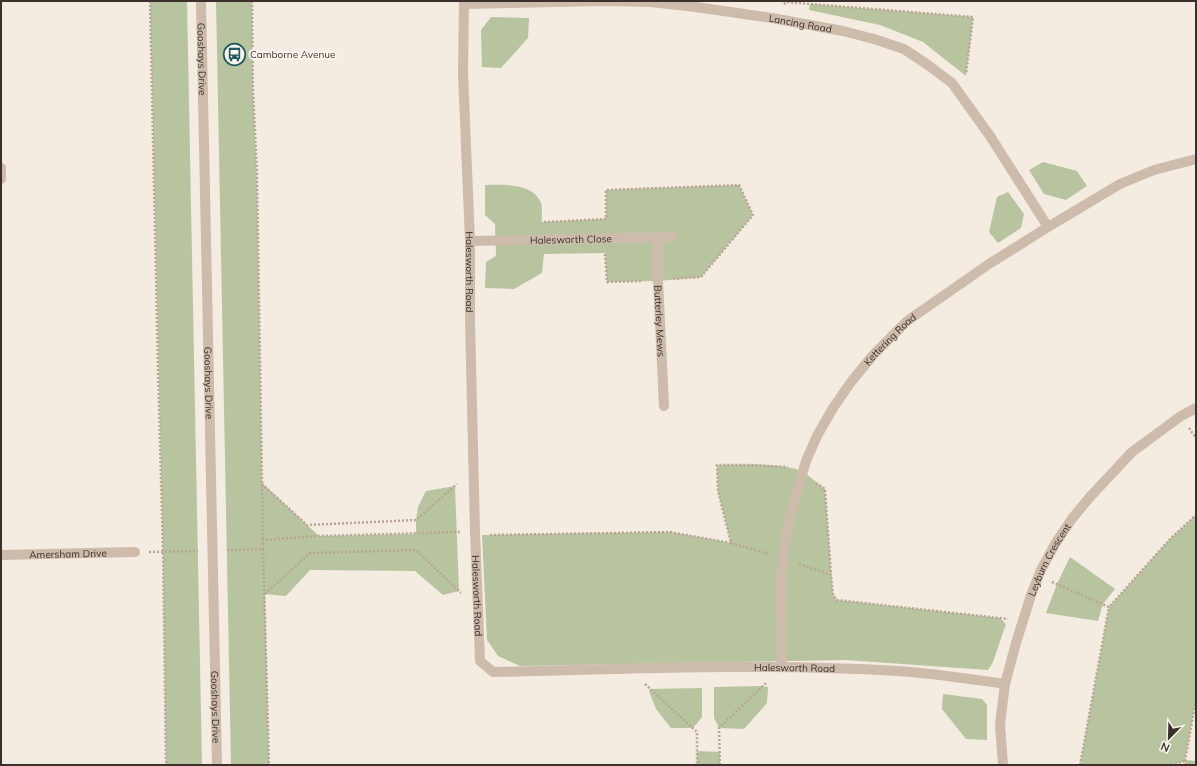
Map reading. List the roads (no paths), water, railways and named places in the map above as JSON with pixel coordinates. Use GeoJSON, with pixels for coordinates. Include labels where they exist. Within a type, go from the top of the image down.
{"type":"FeatureCollection","features":[{"type":"Feature","properties":{"kind":"street","name":"Gooshays Drive"},"geometry":{"type":"LineString","coordinates":[[201,1],[217,765]]}},
{"type":"Feature","properties":{"kind":"street","name":"Lancing Road"},"geometry":{"type":"LineString","coordinates":[[464,3],[603,1],[651,2],[772,18],[843,31],[874,39],[904,50],[928,65],[952,83],[990,136],[1048,227]]}},
{"type":"Feature","properties":{"kind":"street","name":"Halesworth Road"},"geometry":{"type":"LineString","coordinates":[[464,3],[463,73],[470,240],[470,320],[475,534],[480,661],[493,672],[782,667],[898,671],[954,676],[1005,684]]}},
{"type":"Feature","properties":{"kind":"street","name":"Kettering Road"},"geometry":{"type":"LineString","coordinates":[[782,667],[781,578],[787,529],[803,472],[817,436],[833,408],[855,376],[890,337],[908,322],[989,264],[1120,184],[1154,170],[1196,160]]}},
{"type":"Feature","properties":{"kind":"street"},"geometry":{"type":"LineString","coordinates":[[1,168],[1,179]]}},
{"type":"Feature","properties":{"kind":"street","name":"Halesworth Close"},"geometry":{"type":"LineString","coordinates":[[470,240],[658,236],[672,237]]}},
{"type":"Feature","properties":{"kind":"street","name":"Butterley Mews"},"geometry":{"type":"LineString","coordinates":[[658,236],[658,281],[664,406]]}},
{"type":"Feature","properties":{"kind":"street","name":"Leyburn Crescent"},"geometry":{"type":"LineString","coordinates":[[1003,765],[1000,724],[1005,684],[1016,643],[1038,577],[1055,544],[1071,520],[1089,498],[1132,452],[1181,416],[1196,408]]}},
{"type":"Feature","properties":{"kind":"street","name":"Amersham Drive"},"geometry":{"type":"LineString","coordinates":[[1,555],[135,552]]}},
{"type":"Feature","properties":{"kind":"place","name":"Camborne Avenue"},"geometry":{"type":"Point","coordinates":[234,54]}}]}
